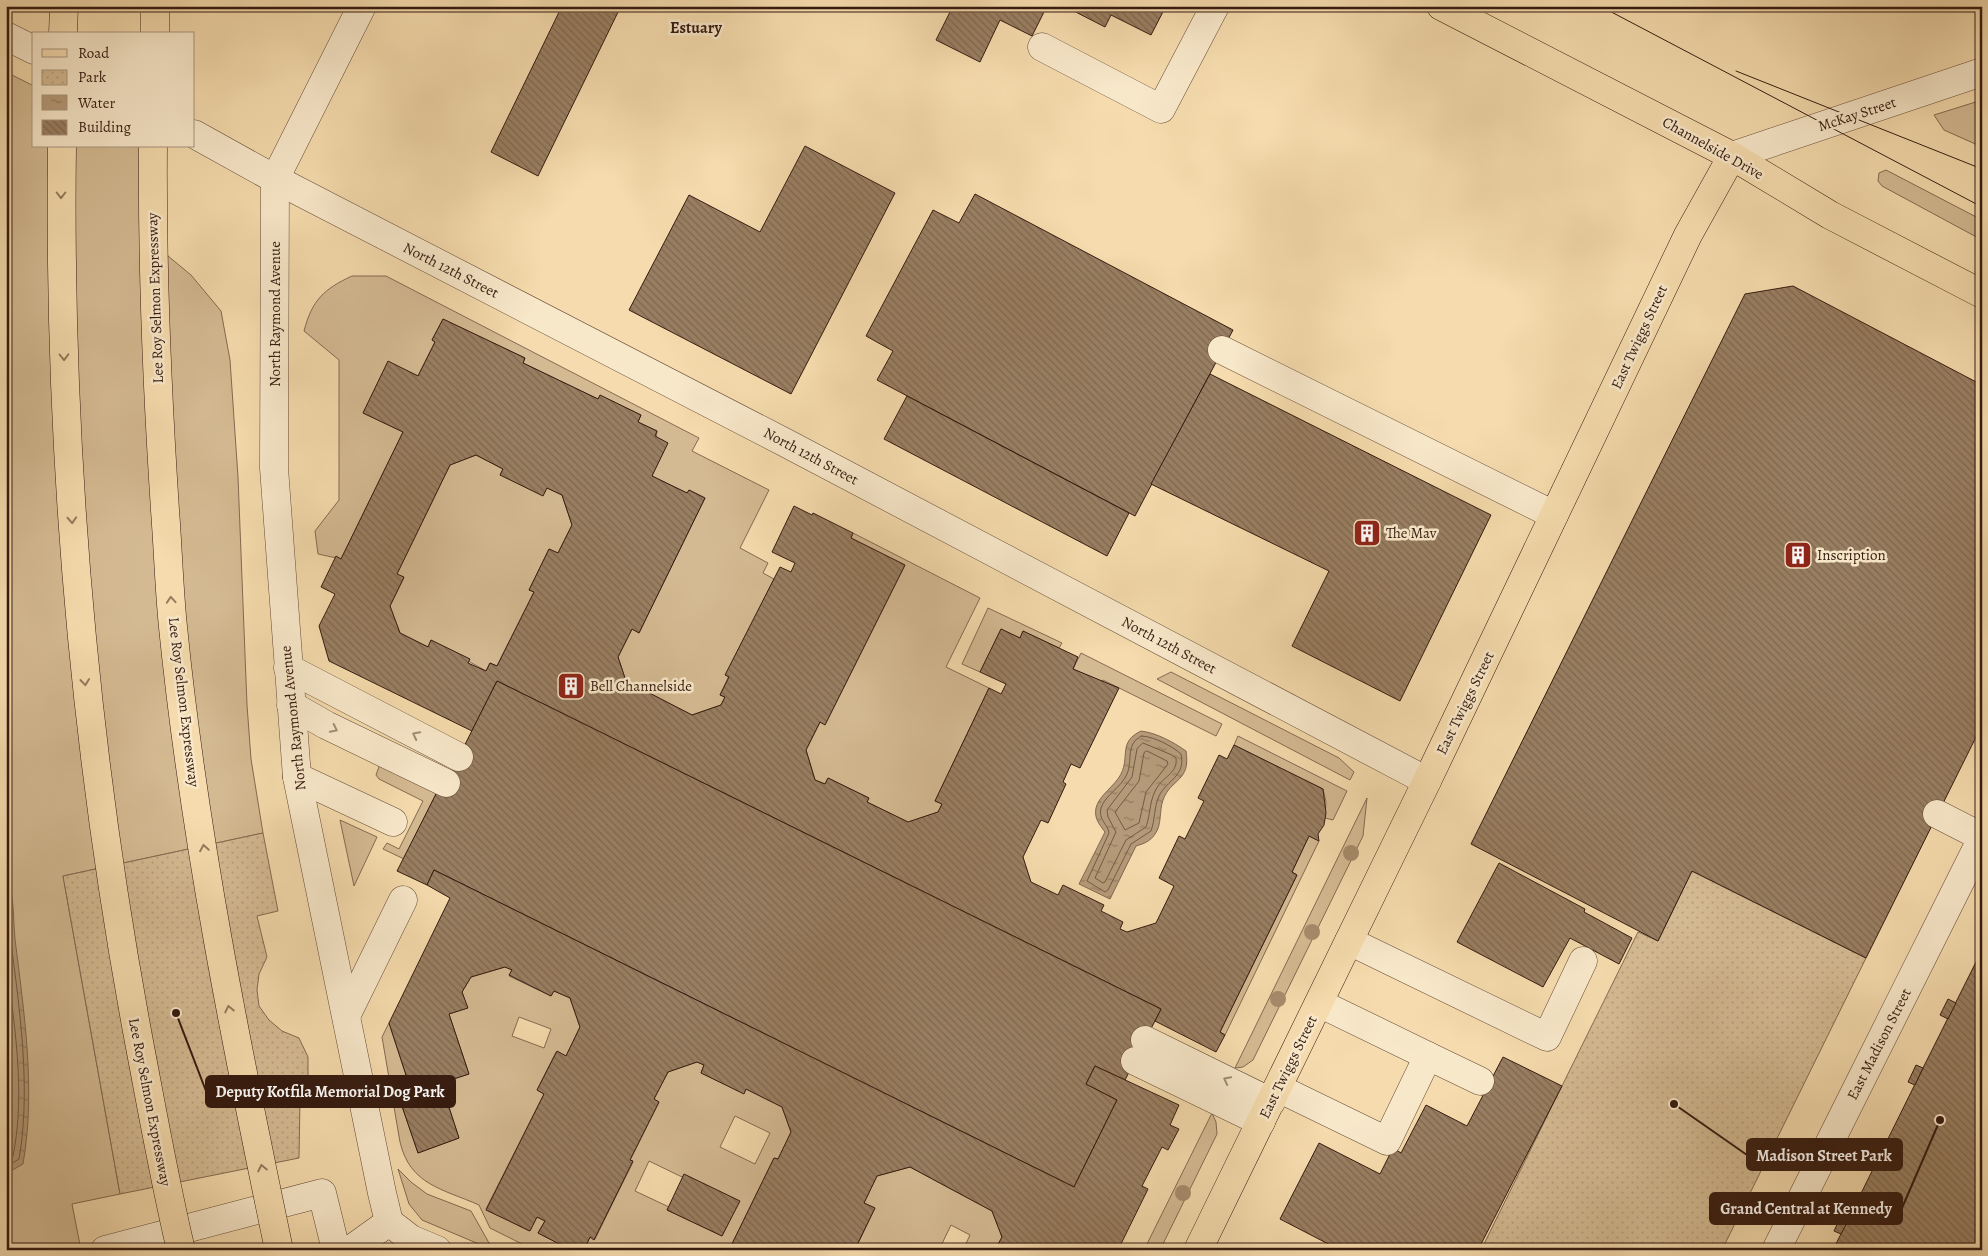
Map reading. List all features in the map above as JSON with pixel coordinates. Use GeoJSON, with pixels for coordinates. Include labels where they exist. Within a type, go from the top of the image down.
{"type":"FeatureCollection","features":[{"type":"Feature","properties":{"kind":"main road"},"geometry":{"type":"LineString","coordinates":[[63,32],[64,6]]}},
{"type":"Feature","properties":{"kind":"main road"},"geometry":{"type":"LineString","coordinates":[[154,32],[155,6]]}},
{"type":"Feature","properties":{"kind":"main road","name":"Channelside Drive"},"geometry":{"type":"LineString","coordinates":[[1441,6],[1732,156],[1830,215],[1982,294]]}},
{"type":"Feature","properties":{"kind":"main road","name":"Lee Roy Selmon Expressway"},"geometry":{"type":"LineString","coordinates":[[62,148],[64,375],[74,554],[92,748],[126,974],[168,1195],[181,1250]]}},
{"type":"Feature","properties":{"kind":"main road","name":"Lee Roy Selmon Expressway"},"geometry":{"type":"LineString","coordinates":[[153,148],[153,219],[159,423],[173,626],[188,746],[227,999],[279,1250]]}},
{"type":"Feature","properties":{"kind":"main road","name":"East Twiggs Street"},"geometry":{"type":"LineString","coordinates":[[1198,1250],[1427,781],[1688,235],[1732,156]]}},
{"type":"Feature","properties":{"kind":"street"},"geometry":{"type":"LineString","coordinates":[[275,179],[362,6]]}},
{"type":"Feature","properties":{"kind":"street"},"geometry":{"type":"LineString","coordinates":[[1042,46],[1161,109],[1216,6]]}},
{"type":"Feature","properties":{"kind":"street"},"geometry":{"type":"LineString","coordinates":[[6,36],[32,49]]}},
{"type":"Feature","properties":{"kind":"street","name":"McKay Street"},"geometry":{"type":"LineString","coordinates":[[1732,156],[1982,72]]}},
{"type":"Feature","properties":{"kind":"street","name":"North 12th Street"},"geometry":{"type":"LineString","coordinates":[[195,135],[275,179],[784,442],[1427,781]]}},
{"type":"Feature","properties":{"kind":"street","name":"North Raymond Avenue"},"geometry":{"type":"LineString","coordinates":[[275,179],[274,468],[297,777],[389,1222]]}},
{"type":"Feature","properties":{"kind":"street"},"geometry":{"type":"LineString","coordinates":[[1222,350],[1554,515]]}},
{"type":"Feature","properties":{"kind":"street"},"geometry":{"type":"LineString","coordinates":[[288,668],[459,757]]}},
{"type":"Feature","properties":{"kind":"street"},"geometry":{"type":"LineString","coordinates":[[291,705],[446,783]]}},
{"type":"Feature","properties":{"kind":"street"},"geometry":{"type":"LineString","coordinates":[[297,777],[393,822]]}},
{"type":"Feature","properties":{"kind":"street"},"geometry":{"type":"LineString","coordinates":[[1937,814],[1982,837]]}},
{"type":"Feature","properties":{"kind":"street","name":"East Madison Street"},"geometry":{"type":"LineString","coordinates":[[1776,1250],[1982,837]]}},
{"type":"Feature","properties":{"kind":"street"},"geometry":{"type":"LineString","coordinates":[[347,1014],[403,900]]}},
{"type":"Feature","properties":{"kind":"street"},"geometry":{"type":"LineString","coordinates":[[1349,941],[1547,1037],[1583,961]]}},
{"type":"Feature","properties":{"kind":"street"},"geometry":{"type":"LineString","coordinates":[[1319,1003],[1480,1081]]}},
{"type":"Feature","properties":{"kind":"street"},"geometry":{"type":"LineString","coordinates":[[1140,1050],[1270,1104],[1387,1141],[1428,1056]]}},
{"type":"Feature","properties":{"kind":"street"},"geometry":{"type":"LineString","coordinates":[[105,1250],[322,1194],[336,1250]]}},
{"type":"Feature","properties":{"kind":"street"},"geometry":{"type":"LineString","coordinates":[[350,1250],[389,1222],[411,1239],[437,1250]]}},
{"type":"Feature","properties":{"kind":"green space"},"geometry":{"type":"Polygon","coordinates":[[[6,72],[32,85],[32,148],[145,148],[141,215],[168,256],[191,275],[221,311],[230,360],[238,477],[247,705],[251,759],[263,833],[63,876],[120,1194],[72,1204],[81,1250],[6,1250],[6,72]]]}},
{"type":"Feature","properties":{"kind":"green space"},"geometry":{"type":"Polygon","coordinates":[[[1982,100],[1982,147],[1944,130],[1934,115],[1982,100]]]}},
{"type":"Feature","properties":{"kind":"green space"},"geometry":{"type":"Polygon","coordinates":[[[1886,170],[1982,220],[1982,240],[1882,186],[1878,181],[1879,173],[1886,170]]]}},
{"type":"Feature","properties":{"kind":"green space"},"geometry":{"type":"Polygon","coordinates":[[[352,276],[386,276],[699,438],[692,451],[769,490],[740,548],[768,563],[763,573],[774,579],[720,695],[725,697],[721,705],[692,715],[626,681],[618,657],[632,629],[639,633],[705,498],[689,490],[687,493],[652,476],[657,431],[638,422],[641,415],[601,396],[598,399],[523,363],[525,358],[443,319],[432,340],[435,342],[418,376],[388,362],[363,413],[403,432],[341,559],[318,554],[315,531],[339,500],[339,360],[304,331],[311,311],[320,297],[334,286],[352,276]]]}},
{"type":"Feature","properties":{"kind":"green space"},"geometry":{"type":"Polygon","coordinates":[[[476,455],[503,469],[500,475],[547,488],[562,495],[572,525],[558,553],[549,549],[529,590],[534,592],[497,666],[490,663],[486,671],[431,640],[428,647],[400,633],[390,606],[404,578],[397,574],[450,465],[476,455]]]}},
{"type":"Feature","properties":{"kind":"green space"},"geometry":{"type":"Polygon","coordinates":[[[853,533],[980,598],[946,667],[989,688],[935,801],[942,804],[938,812],[908,822],[867,802],[869,798],[828,778],[825,784],[815,780],[806,750],[820,722],[825,724],[905,565],[851,538],[853,533]]]}},
{"type":"Feature","properties":{"kind":"green space"},"geometry":{"type":"Polygon","coordinates":[[[988,608],[1062,643],[1059,648],[1023,631],[1020,638],[1001,629],[980,672],[962,664],[988,608]]]}},
{"type":"Feature","properties":{"kind":"green space"},"geometry":{"type":"Polygon","coordinates":[[[1081,653],[1222,724],[1216,736],[1103,680],[1101,682],[1073,669],[1081,653]]]}},
{"type":"Feature","properties":{"kind":"green space"},"geometry":{"type":"Polygon","coordinates":[[[1171,672],[1339,758],[1354,772],[1350,780],[1157,679],[1171,672]]]}},
{"type":"Feature","properties":{"kind":"green space"},"geometry":{"type":"Polygon","coordinates":[[[1238,736],[1347,791],[1333,820],[1325,818],[1326,802],[1323,789],[1234,745],[1238,736]]]}},
{"type":"Feature","properties":{"kind":"green space"},"geometry":{"type":"Polygon","coordinates":[[[380,764],[438,790],[404,859],[383,849],[387,843],[399,849],[423,801],[379,779],[376,775],[380,764]]]}},
{"type":"Feature","properties":{"kind":"green space"},"geometry":{"type":"Polygon","coordinates":[[[1367,798],[1363,836],[1253,1060],[1243,1067],[1235,1068],[1367,798]]]}},
{"type":"Feature","properties":{"kind":"green space"},"geometry":{"type":"Polygon","coordinates":[[[340,820],[377,837],[354,886],[340,820]]]}},
{"type":"Feature","properties":{"kind":"green space"},"geometry":{"type":"Polygon","coordinates":[[[263,833],[278,911],[257,916],[267,957],[259,974],[257,990],[259,1006],[269,1020],[282,1031],[299,1038],[308,1057],[308,1080],[300,1098],[299,1158],[120,1194],[63,876],[263,833]]]}},
{"type":"Feature","properties":{"kind":"green space"},"geometry":{"type":"Polygon","coordinates":[[[1309,836],[1319,841],[1225,1035],[1220,1032],[1297,875],[1292,872],[1309,836]]]}},
{"type":"Feature","properties":{"kind":"green space"},"geometry":{"type":"Polygon","coordinates":[[[1692,871],[1866,958],[1722,1250],[1481,1250],[1638,932],[1658,941],[1692,871]]]}},
{"type":"Feature","properties":{"kind":"green space"},"geometry":{"type":"Polygon","coordinates":[[[505,967],[512,970],[509,976],[551,996],[554,991],[570,998],[580,1027],[566,1056],[556,1052],[537,1090],[544,1094],[486,1209],[529,1231],[537,1217],[545,1221],[538,1233],[571,1250],[534,1250],[490,1228],[479,1205],[430,1184],[420,1177],[405,1156],[400,1142],[382,1037],[389,1023],[406,1075],[393,1080],[418,1153],[459,1138],[441,1083],[469,1074],[449,1014],[467,1008],[462,992],[471,977],[505,967]],[[519,1017],[512,1036],[544,1048],[551,1029],[519,1017]]]}},
{"type":"Feature","properties":{"kind":"green space"},"geometry":{"type":"Polygon","coordinates":[[[697,1062],[704,1065],[701,1073],[744,1093],[746,1089],[782,1107],[791,1132],[778,1159],[774,1158],[729,1250],[584,1250],[590,1237],[595,1239],[633,1162],[630,1160],[659,1102],[654,1099],[668,1072],[697,1062]],[[735,1116],[720,1147],[755,1164],[770,1133],[735,1116]],[[649,1161],[635,1191],[669,1207],[667,1210],[722,1236],[739,1201],[649,1161]]]}},
{"type":"Feature","properties":{"kind":"green space"},"geometry":{"type":"Polygon","coordinates":[[[1212,1113],[1216,1122],[1217,1134],[1160,1250],[1144,1250],[1212,1113]]]}},
{"type":"Feature","properties":{"kind":"green space"},"geometry":{"type":"Polygon","coordinates":[[[910,1167],[992,1211],[1002,1237],[995,1250],[963,1250],[970,1235],[951,1225],[939,1250],[846,1250],[848,1245],[856,1248],[875,1208],[864,1203],[877,1176],[910,1167]]]}},
{"type":"Feature","properties":{"kind":"green space"},"geometry":{"type":"Polygon","coordinates":[[[398,1169],[427,1194],[471,1211],[493,1250],[422,1220],[409,1204],[398,1169]]]}},
{"type":"Feature","properties":{"kind":"water"},"geometry":{"type":"Polygon","coordinates":[[[1141,731],[1165,738],[1186,751],[1186,769],[1166,793],[1157,830],[1149,840],[1136,846],[1110,899],[1079,884],[1105,832],[1096,818],[1098,803],[1121,774],[1129,740],[1141,731]]]}},
{"type":"Feature","properties":{"kind":"water"},"geometry":{"type":"Polygon","coordinates":[[[6,871],[12,896],[29,1080],[27,1136],[23,1164],[9,1172],[6,1171],[6,871]]]}},
{"type":"Feature","properties":{"kind":"building"},"geometry":{"type":"Polygon","coordinates":[[[562,6],[621,6],[538,176],[491,152],[562,6]]]}},
{"type":"Feature","properties":{"kind":"building"},"geometry":{"type":"Polygon","coordinates":[[[953,6],[1047,6],[1032,36],[1000,20],[980,62],[936,40],[953,6]]]}},
{"type":"Feature","properties":{"kind":"building"},"geometry":{"type":"Polygon","coordinates":[[[1064,6],[1166,6],[1151,35],[1111,15],[1105,27],[1064,6]]]}},
{"type":"Feature","properties":{"kind":"building"},"geometry":{"type":"Polygon","coordinates":[[[805,146],[895,193],[791,394],[629,310],[689,195],[760,232],[805,146]]]}},
{"type":"Feature","properties":{"kind":"building"},"geometry":{"type":"Polygon","coordinates":[[[975,194],[1233,330],[1135,516],[877,380],[893,351],[866,336],[933,210],[959,223],[975,194]]]}},
{"type":"Feature","properties":{"kind":"building","name":"Inscription"},"geometry":{"type":"Polygon","coordinates":[[[1793,286],[1982,385],[1982,725],[1866,958],[1692,871],[1658,941],[1471,844],[1745,294],[1793,286]]]}},
{"type":"Feature","properties":{"kind":"building","name":"Bell Channelside"},"geometry":{"type":"Polygon","coordinates":[[[443,319],[525,358],[523,363],[598,399],[600,395],[641,415],[638,422],[657,431],[655,436],[668,443],[652,476],[687,493],[689,490],[705,498],[639,633],[632,629],[618,657],[626,681],[692,715],[721,705],[725,697],[720,695],[729,677],[725,675],[780,567],[791,572],[795,563],[772,552],[794,506],[812,515],[813,513],[853,533],[851,538],[905,565],[825,725],[820,722],[806,750],[815,780],[825,784],[828,778],[869,798],[867,802],[908,822],[938,812],[942,804],[935,801],[989,688],[1001,694],[1006,684],[980,672],[1001,629],[1020,638],[1023,631],[1078,657],[1073,669],[1119,688],[1080,768],[1071,764],[1063,782],[1066,784],[1048,823],[1041,820],[1023,857],[1031,882],[1058,895],[1063,885],[1104,905],[1101,911],[1123,922],[1120,929],[1127,932],[1156,923],[1174,886],[1159,878],[1179,836],[1185,839],[1204,801],[1198,798],[1219,755],[1227,759],[1234,745],[1323,789],[1326,813],[1324,825],[1318,834],[1319,841],[1309,836],[1292,872],[1297,875],[1220,1032],[1225,1035],[1216,1052],[1155,1021],[1161,1009],[497,681],[472,731],[329,661],[319,626],[335,594],[321,587],[336,556],[341,559],[403,432],[363,413],[388,361],[418,376],[435,342],[432,340],[443,319]],[[476,455],[450,465],[397,574],[404,577],[390,606],[400,633],[428,647],[431,640],[470,659],[468,663],[486,671],[490,663],[497,666],[534,592],[529,590],[549,549],[558,553],[572,525],[562,495],[547,488],[543,496],[500,475],[503,469],[476,455]]]}},
{"type":"Feature","properties":{"kind":"building","name":"The Mav"},"geometry":{"type":"Polygon","coordinates":[[[1210,374],[1491,515],[1400,701],[1292,646],[1329,571],[1151,484],[1210,374]]]}},
{"type":"Feature","properties":{"kind":"building"},"geometry":{"type":"Polygon","coordinates":[[[907,396],[1129,513],[1107,556],[884,439],[907,396]]]}},
{"type":"Feature","properties":{"kind":"building"},"geometry":{"type":"Polygon","coordinates":[[[497,681],[1161,1009],[1125,1080],[1095,1066],[1086,1084],[1117,1100],[1074,1187],[434,870],[427,885],[397,871],[438,790],[441,792],[497,681]]]}},
{"type":"Feature","properties":{"kind":"building"},"geometry":{"type":"Polygon","coordinates":[[[1499,863],[1585,909],[1584,912],[1632,938],[1619,964],[1570,938],[1543,987],[1457,942],[1499,863]]]}},
{"type":"Feature","properties":{"kind":"building"},"geometry":{"type":"Polygon","coordinates":[[[434,870],[1074,1187],[1117,1100],[1086,1084],[1095,1066],[1179,1105],[1170,1125],[1179,1129],[1168,1150],[1162,1147],[1142,1186],[1148,1189],[1118,1250],[995,1250],[1002,1237],[992,1211],[910,1167],[877,1176],[864,1203],[875,1208],[855,1249],[848,1245],[846,1250],[729,1250],[774,1158],[778,1159],[791,1132],[782,1107],[746,1089],[744,1094],[701,1073],[704,1065],[697,1062],[668,1072],[654,1099],[659,1102],[630,1160],[633,1161],[594,1240],[590,1237],[584,1250],[571,1250],[538,1233],[545,1221],[537,1217],[530,1231],[486,1210],[544,1094],[537,1090],[557,1051],[566,1056],[580,1027],[570,998],[554,991],[551,996],[509,975],[512,970],[505,967],[471,977],[462,992],[468,1008],[449,1014],[469,1074],[441,1083],[459,1138],[418,1153],[393,1080],[406,1075],[389,1023],[450,898],[427,885],[434,870]]]}},
{"type":"Feature","properties":{"kind":"building"},"geometry":{"type":"Polygon","coordinates":[[[1982,950],[1982,1250],[1833,1250],[1923,1068],[1982,950]]]}},
{"type":"Feature","properties":{"kind":"building"},"geometry":{"type":"Polygon","coordinates":[[[1948,999],[1956,1003],[1948,1019],[1940,1015],[1948,999]]]}},
{"type":"Feature","properties":{"kind":"building"},"geometry":{"type":"Polygon","coordinates":[[[1503,1057],[1562,1086],[1478,1250],[1340,1250],[1280,1219],[1319,1143],[1380,1174],[1393,1148],[1401,1153],[1426,1105],[1467,1126],[1503,1057]]]}},
{"type":"Feature","properties":{"kind":"building"},"geometry":{"type":"Polygon","coordinates":[[[1916,1065],[1923,1068],[1915,1085],[1908,1082],[1916,1065]]]}},
{"type":"Feature","properties":{"kind":"building"},"geometry":{"type":"Polygon","coordinates":[[[684,1174],[740,1201],[722,1236],[667,1210],[684,1174]]]}},
{"type":"Feature","properties":{"kind":"building"},"geometry":{"type":"Polygon","coordinates":[[[1842,1214],[1850,1217],[1841,1234],[1834,1231],[1842,1214]]]}},
{"type":"Feature","properties":{"kind":"tram line"},"geometry":{"type":"LineString","coordinates":[[1600,6],[1982,207]]}},
{"type":"Feature","properties":{"kind":"tram line"},"geometry":{"type":"LineString","coordinates":[[1736,71],[1982,169]]}},
{"type":"Feature","properties":{"kind":"place","name":"The Mav"},"geometry":{"type":"Point","coordinates":[1367,533]}},
{"type":"Feature","properties":{"kind":"place","name":"Inscription"},"geometry":{"type":"Point","coordinates":[1798,555]}},
{"type":"Feature","properties":{"kind":"place","name":"Bell Channelside"},"geometry":{"type":"Point","coordinates":[571,686]}},
{"type":"Feature","properties":{"kind":"place","name":"Deputy Kotfila Memorial Dog Park"},"geometry":{"type":"Point","coordinates":[176,1013]}},
{"type":"Feature","properties":{"kind":"place","name":"Madison Street Park"},"geometry":{"type":"Point","coordinates":[1674,1104]}},
{"type":"Feature","properties":{"kind":"place","name":"Grand Central at Kennedy"},"geometry":{"type":"Point","coordinates":[1940,1120]}},
{"type":"Feature","properties":{"kind":"district","name":"Estuary"},"geometry":{"type":"Point","coordinates":[696,28]}}]}
